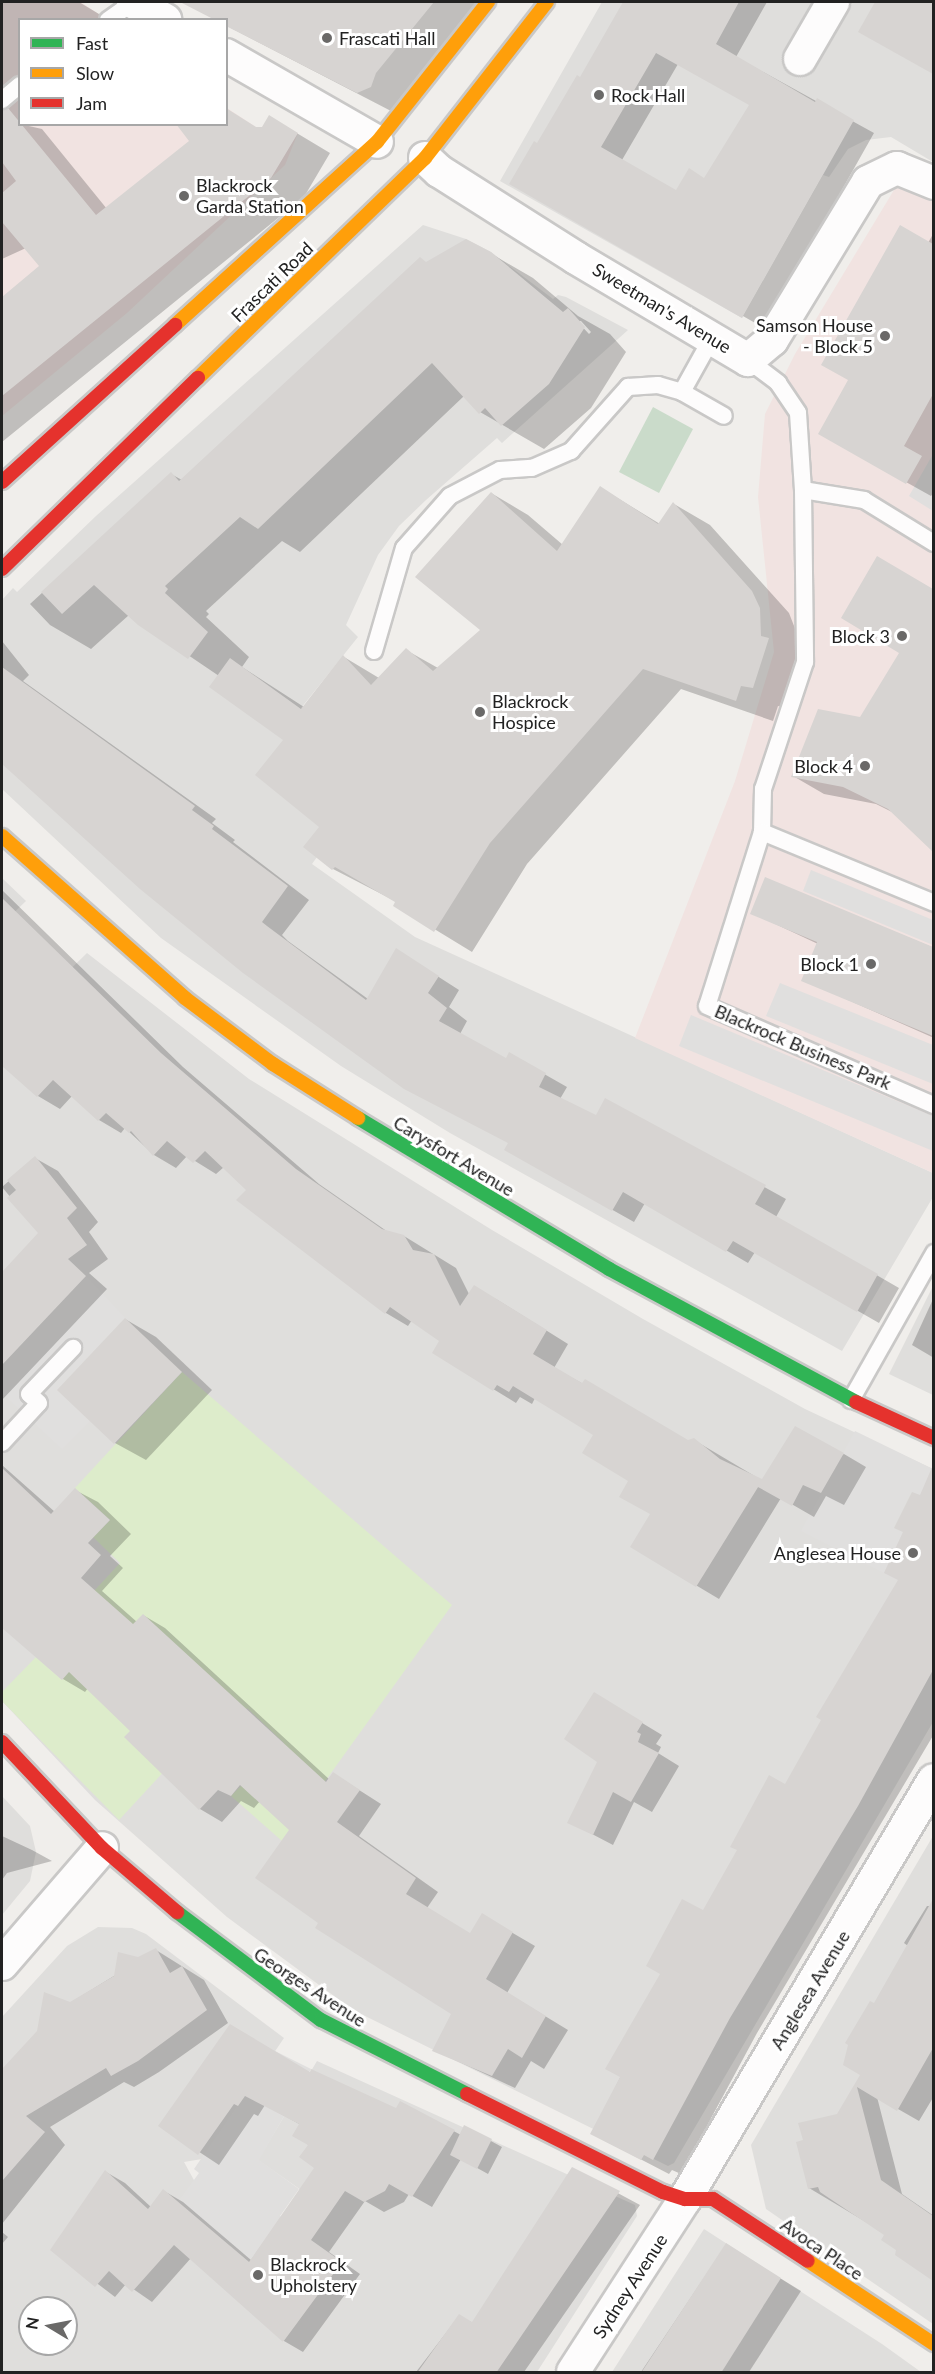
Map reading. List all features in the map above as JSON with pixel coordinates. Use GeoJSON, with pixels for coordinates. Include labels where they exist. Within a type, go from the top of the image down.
{"type":"FeatureCollection","features":[{"type":"Feature","properties":{"kind":"main road","name":"Frascati Road"},"geometry":{"type":"LineString","coordinates":[[2,482],[377,142],[488,2]]}},
{"type":"Feature","properties":{"kind":"main road","name":"Frascati Road"},"geometry":{"type":"LineString","coordinates":[[2,569],[425,158],[547,2]]}},
{"type":"Feature","properties":{"kind":"main road","name":"Carysfort Avenue"},"geometry":{"type":"LineString","coordinates":[[2,836],[185,998],[273,1064],[473,1190],[661,1298],[851,1400],[933,1438]]}},
{"type":"Feature","properties":{"kind":"main road","name":"Georges Avenue"},"geometry":{"type":"LineString","coordinates":[[2,1742],[102,1848],[231,1956],[333,2027],[533,2130],[685,2199]]}},
{"type":"Feature","properties":{"kind":"main road","name":"Avoca Place"},"geometry":{"type":"LineString","coordinates":[[685,2199],[713,2199],[933,2344]]}},
{"type":"Feature","properties":{"kind":"street"},"geometry":{"type":"LineString","coordinates":[[134,2],[162,18]]}},
{"type":"Feature","properties":{"kind":"street"},"geometry":{"type":"LineString","coordinates":[[800,59],[833,2]]}},
{"type":"Feature","properties":{"kind":"street"},"geometry":{"type":"LineString","coordinates":[[228,56],[377,142]]}},
{"type":"Feature","properties":{"kind":"street","name":"Sweetman's Avenue"},"geometry":{"type":"LineString","coordinates":[[425,158],[439,171],[576,258],[713,336],[748,360],[772,340],[868,182],[897,168],[933,183]]}},
{"type":"Feature","properties":{"kind":"street","name":"Anglesea Avenue"},"geometry":{"type":"LineString","coordinates":[[685,2199],[933,1780]]}},
{"type":"Feature","properties":{"kind":"street"},"geometry":{"type":"LineString","coordinates":[[2,1964],[102,1848]]}},
{"type":"Feature","properties":{"kind":"street","name":"Sydney Avenue"},"geometry":{"type":"LineString","coordinates":[[573,2373],[685,2199]]}},
{"type":"Feature","properties":{"kind":"lane"},"geometry":{"type":"LineString","coordinates":[[111,18],[134,2]]}},
{"type":"Feature","properties":{"kind":"lane"},"geometry":{"type":"LineString","coordinates":[[2,100],[18,87]]}},
{"type":"Feature","properties":{"kind":"lane"},"geometry":{"type":"LineString","coordinates":[[682,392],[713,336]]}},
{"type":"Feature","properties":{"kind":"lane","name":"Blackrock Business Park"},"geometry":{"type":"LineString","coordinates":[[748,360],[777,382],[798,412],[803,490],[805,662],[764,789],[762,832],[707,1006],[933,1104]]}},
{"type":"Feature","properties":{"kind":"lane"},"geometry":{"type":"LineString","coordinates":[[374,651],[404,548],[450,496],[500,470],[532,468],[571,451],[628,387],[658,385],[682,392],[724,416]]}},
{"type":"Feature","properties":{"kind":"lane"},"geometry":{"type":"LineString","coordinates":[[803,490],[864,500],[933,543]]}},
{"type":"Feature","properties":{"kind":"lane"},"geometry":{"type":"LineString","coordinates":[[762,832],[933,903]]}},
{"type":"Feature","properties":{"kind":"lane"},"geometry":{"type":"LineString","coordinates":[[851,1400],[933,1252]]}},
{"type":"Feature","properties":{"kind":"lane"},"geometry":{"type":"LineString","coordinates":[[2,1443],[39,1403],[29,1394],[73,1348]]}},
{"type":"Feature","properties":{"kind":"shaded area"},"geometry":{"type":"Polygon","coordinates":[[[2,2],[81,2],[105,18],[18,18],[18,126],[228,126],[228,109],[256,127],[298,133],[285,165],[127,313],[2,416],[2,2]]]}},
{"type":"Feature","properties":{"kind":"shaded area"},"geometry":{"type":"Polygon","coordinates":[[[602,2],[933,2],[933,162],[891,137],[866,140],[848,149],[829,177],[823,175],[742,318],[500,181],[602,2]]]}},
{"type":"Feature","properties":{"kind":"shaded area"},"geometry":{"type":"Polygon","coordinates":[[[900,180],[934,200],[933,1173],[635,1038],[735,781],[774,652],[758,497],[765,414],[795,354],[900,180]]]}},
{"type":"Feature","properties":{"kind":"shaded area"},"geometry":{"type":"Polygon","coordinates":[[[423,225],[466,239],[491,252],[553,299],[558,295],[566,297],[628,330],[502,443],[497,438],[426,500],[399,526],[378,555],[346,625],[358,637],[301,708],[379,770],[312,864],[415,937],[933,1173],[933,1197],[842,1351],[450,1133],[341,1066],[161,938],[2,789],[2,600],[13,588],[17,592],[96,516],[423,225]]]}},
{"type":"Feature","properties":{"kind":"shaded area"},"geometry":{"type":"Polygon","coordinates":[[[933,454],[933,511],[909,496],[933,454]]]}},
{"type":"Feature","properties":{"kind":"shaded area"},"geometry":{"type":"Polygon","coordinates":[[[811,870],[933,920],[933,945],[803,891],[811,870]]]}},
{"type":"Feature","properties":{"kind":"shaded area"},"geometry":{"type":"Polygon","coordinates":[[[2,878],[26,901],[2,924],[2,878]]]}},
{"type":"Feature","properties":{"kind":"shaded area"},"geometry":{"type":"Polygon","coordinates":[[[87,953],[249,1079],[492,1230],[643,1319],[805,1409],[933,1469],[933,1722],[674,2163],[668,2166],[353,2010],[227,1917],[95,1800],[2,1701],[2,1036],[87,953]]]}},
{"type":"Feature","properties":{"kind":"shaded area"},"geometry":{"type":"Polygon","coordinates":[[[780,983],[933,1045],[933,1084],[766,1016],[780,983]]]}},
{"type":"Feature","properties":{"kind":"shaded area"},"geometry":{"type":"Polygon","coordinates":[[[691,1015],[933,1116],[933,1151],[679,1046],[691,1015]]]}},
{"type":"Feature","properties":{"kind":"shaded area"},"geometry":{"type":"Polygon","coordinates":[[[86,1276],[125,1318],[57,1390],[90,1421],[62,1449],[2,1393],[2,1365],[86,1276]]]}},
{"type":"Feature","properties":{"kind":"shaded area"},"geometry":{"type":"Polygon","coordinates":[[[933,1286],[933,1395],[889,1374],[933,1286]]]}},
{"type":"Feature","properties":{"kind":"shaded area"},"geometry":{"type":"Polygon","coordinates":[[[855,1431],[933,1469],[933,1489],[929,1498],[911,1493],[894,1528],[903,1532],[884,1573],[801,1531],[855,1431]]]}},
{"type":"Feature","properties":{"kind":"shaded area"},"geometry":{"type":"Polygon","coordinates":[[[2,1796],[30,1826],[36,1852],[30,1881],[2,1915],[2,1796]]]}},
{"type":"Feature","properties":{"kind":"shaded area"},"geometry":{"type":"Polygon","coordinates":[[[933,1836],[933,2324],[766,2209],[751,2145],[933,1836]]]}},
{"type":"Feature","properties":{"kind":"shaded area"},"geometry":{"type":"Polygon","coordinates":[[[98,1927],[132,1928],[146,1934],[284,2038],[202,2159],[184,2162],[283,2342],[342,2262],[310,2240],[331,2211],[258,2160],[317,2061],[635,2205],[637,2216],[537,2372],[2,2372],[2,2017],[67,1946],[98,1927]]]}},
{"type":"Feature","properties":{"kind":"shaded area"},"geometry":{"type":"Polygon","coordinates":[[[275,2051],[311,2069],[259,2160],[299,2189],[280,2216],[312,2239],[276,2285],[202,2222],[175,2206],[199,2173],[194,2169],[275,2051]]]}},
{"type":"Feature","properties":{"kind":"shaded area"},"geometry":{"type":"Polygon","coordinates":[[[704,2229],[882,2344],[921,2372],[612,2372],[704,2229]]]}},
{"type":"Feature","properties":{"kind":"green space"},"geometry":{"type":"Polygon","coordinates":[[[653,407],[693,429],[659,493],[619,472],[653,407]]]}},
{"type":"Feature","properties":{"kind":"green space"},"geometry":{"type":"Polygon","coordinates":[[[182,1372],[452,1605],[282,1841],[231,1796],[284,1743],[247,1708],[221,1736],[208,1724],[119,1820],[2,1701],[2,1692],[36,1657],[62,1680],[94,1591],[120,1563],[93,1537],[110,1520],[75,1488],[182,1372]]]}},
{"type":"Feature","properties":{"kind":"building","name":"Frascati Hall"},"geometry":{"type":"Polygon","coordinates":[[[180,2],[434,2],[376,73],[371,87],[357,93],[228,27],[228,18],[211,18],[180,2]]]}},
{"type":"Feature","properties":{"kind":"building"},"geometry":{"type":"Polygon","coordinates":[[[623,2],[739,2],[716,44],[815,102],[817,98],[854,120],[742,318],[509,184],[534,141],[537,143],[577,75],[580,77],[623,2]],[[656,53],[601,147],[676,190],[689,168],[704,178],[749,105],[656,53]]]}},
{"type":"Feature","properties":{"kind":"building"},"geometry":{"type":"Polygon","coordinates":[[[875,2],[933,2],[933,74],[858,32],[875,2]]]}},
{"type":"Feature","properties":{"kind":"building"},"geometry":{"type":"Polygon","coordinates":[[[8,108],[18,120],[18,126],[23,126],[96,215],[189,141],[178,126],[228,126],[228,109],[256,127],[262,127],[269,115],[298,133],[271,178],[2,396],[2,297],[39,266],[2,222],[2,193],[16,181],[2,162],[2,110],[8,108]]]}},
{"type":"Feature","properties":{"kind":"building","name":"Samson House - Block 5"},"geometry":{"type":"Polygon","coordinates":[[[900,225],[933,244],[933,394],[904,446],[922,456],[906,484],[818,434],[848,380],[821,365],[900,225]]]}},
{"type":"Feature","properties":{"kind":"building"},"geometry":{"type":"Polygon","coordinates":[[[466,239],[491,252],[563,312],[568,308],[585,327],[549,384],[501,426],[485,408],[479,414],[432,363],[258,529],[240,517],[165,586],[168,589],[165,593],[208,632],[188,659],[138,625],[94,585],[62,614],[41,592],[171,472],[179,481],[420,257],[426,262],[466,239]]]}},
{"type":"Feature","properties":{"kind":"building","name":"Blackrock Hospice"},"geometry":{"type":"Polygon","coordinates":[[[600,486],[658,524],[673,502],[752,591],[760,608],[761,636],[769,638],[753,688],[741,686],[736,701],[643,669],[490,843],[434,932],[393,906],[395,902],[335,867],[332,870],[303,847],[319,827],[255,775],[283,740],[209,687],[230,658],[301,709],[343,655],[371,685],[406,648],[433,671],[480,630],[415,577],[491,492],[557,551],[600,486]]]}},
{"type":"Feature","properties":{"kind":"building","name":"Block 4"},"geometry":{"type":"Polygon","coordinates":[[[877,556],[933,589],[933,852],[888,809],[843,787],[791,777],[818,709],[860,717],[899,653],[841,618],[877,556]]]}},
{"type":"Feature","properties":{"kind":"building"},"geometry":{"type":"Polygon","coordinates":[[[2,667],[195,806],[192,810],[214,826],[212,829],[288,886],[262,922],[267,926],[366,1000],[396,948],[439,976],[428,993],[447,1008],[439,1021],[506,1058],[509,1052],[546,1073],[539,1087],[596,1115],[605,1098],[766,1185],[755,1204],[878,1274],[857,1312],[733,1241],[726,1252],[623,1192],[612,1211],[504,1150],[508,1143],[404,1089],[243,973],[140,889],[2,764],[2,667]]]}},
{"type":"Feature","properties":{"kind":"building","name":"Block 1"},"geometry":{"type":"Polygon","coordinates":[[[765,877],[933,947],[933,1036],[801,981],[817,942],[750,914],[765,877]]]}},
{"type":"Feature","properties":{"kind":"building"},"geometry":{"type":"Polygon","coordinates":[[[2,898],[161,1053],[296,1169],[382,1229],[404,1235],[413,1250],[434,1254],[460,1306],[474,1285],[547,1330],[533,1354],[582,1383],[585,1379],[688,1440],[694,1438],[720,1459],[762,1479],[795,1426],[844,1453],[821,1493],[803,1485],[792,1506],[758,1487],[696,1587],[630,1547],[650,1514],[619,1497],[628,1481],[582,1453],[593,1435],[513,1386],[509,1392],[497,1385],[493,1391],[432,1353],[439,1341],[390,1307],[385,1314],[236,1200],[246,1190],[205,1151],[193,1163],[167,1141],[153,1156],[131,1131],[129,1133],[106,1113],[98,1121],[53,1080],[37,1097],[2,1066],[2,898]]]}},
{"type":"Feature","properties":{"kind":"building"},"geometry":{"type":"Polygon","coordinates":[[[35,1156],[77,1208],[67,1218],[87,1245],[68,1259],[86,1276],[2,1365],[2,1272],[38,1233],[7,1198],[16,1190],[7,1180],[35,1156]]]}},
{"type":"Feature","properties":{"kind":"building"},"geometry":{"type":"Polygon","coordinates":[[[125,1318],[182,1372],[114,1444],[57,1390],[125,1318]]]}},
{"type":"Feature","properties":{"kind":"building"},"geometry":{"type":"Polygon","coordinates":[[[933,1465],[933,1670],[858,1806],[730,2018],[653,2160],[644,2155],[641,2160],[590,2134],[620,2077],[605,2069],[660,1974],[646,1966],[682,1899],[703,1910],[737,1850],[730,1847],[769,1775],[785,1784],[821,1720],[816,1717],[898,1580],[884,1573],[903,1532],[894,1528],[912,1492],[920,1495],[933,1465]]]}},
{"type":"Feature","properties":{"kind":"building"},"geometry":{"type":"Polygon","coordinates":[[[2,1468],[51,1514],[75,1488],[110,1520],[88,1543],[101,1555],[81,1578],[133,1624],[143,1614],[326,1782],[333,1772],[360,1790],[337,1822],[416,1878],[406,1894],[470,1933],[482,1913],[513,1932],[486,1979],[546,2016],[522,2058],[508,2049],[492,2076],[432,2051],[451,2014],[315,1928],[318,1923],[255,1878],[289,1830],[240,1785],[231,1796],[218,1790],[199,1810],[124,1737],[130,1731],[69,1672],[62,1680],[2,1628],[2,1468]]]}},
{"type":"Feature","properties":{"kind":"building"},"geometry":{"type":"Polygon","coordinates":[[[594,1692],[643,1722],[637,1732],[641,1734],[638,1742],[659,1753],[631,1802],[613,1792],[593,1835],[567,1823],[597,1762],[564,1739],[594,1692]]]}},
{"type":"Feature","properties":{"kind":"building"},"geometry":{"type":"Polygon","coordinates":[[[933,1899],[933,2048],[897,2111],[857,2087],[881,2180],[933,2216],[933,2281],[895,2255],[896,2250],[881,2240],[884,2235],[820,2192],[818,2187],[808,2189],[796,2142],[803,2140],[798,2123],[837,2114],[860,2075],[843,2065],[848,2045],[845,2043],[870,2001],[874,2003],[933,1899]]]}},
{"type":"Feature","properties":{"kind":"building"},"geometry":{"type":"Polygon","coordinates":[[[156,1948],[170,1973],[182,1966],[207,2010],[138,2061],[111,2076],[106,2068],[26,2116],[45,2132],[2,2181],[2,2069],[37,2031],[44,1992],[70,2002],[114,1976],[118,1952],[138,1957],[156,1948]]]}},
{"type":"Feature","properties":{"kind":"building"},"geometry":{"type":"Polygon","coordinates":[[[230,2024],[310,2072],[311,2069],[396,2108],[400,2101],[455,2130],[412,2197],[389,2184],[385,2191],[364,2202],[345,2191],[311,2240],[342,2262],[283,2342],[174,2245],[132,2292],[109,2271],[95,2287],[50,2250],[105,2170],[148,2209],[163,2189],[249,2262],[314,2168],[299,2157],[308,2145],[292,2136],[299,2124],[245,2096],[238,2106],[234,2104],[198,2155],[158,2126],[230,2024]]]}},
{"type":"Feature","properties":{"kind":"building"},"geometry":{"type":"Polygon","coordinates":[[[464,2125],[492,2139],[477,2169],[450,2155],[464,2125]]]}},
{"type":"Feature","properties":{"kind":"building"},"geometry":{"type":"Polygon","coordinates":[[[572,2167],[620,2191],[496,2373],[417,2373],[459,2314],[472,2322],[572,2167]]]}},
{"type":"Feature","properties":{"kind":"building"},"geometry":{"type":"Polygon","coordinates":[[[726,2243],[781,2278],[721,2373],[641,2373],[726,2243]]]}},
{"type":"Feature","properties":{"kind":"traffic: fast"},"geometry":{"type":"LineString","coordinates":[[358,1118],[609,1269],[856,1402]]}},
{"type":"Feature","properties":{"kind":"traffic: fast"},"geometry":{"type":"LineString","coordinates":[[177,1912],[321,2020],[467,2094]]}},
{"type":"Feature","properties":{"kind":"traffic: slow"},"geometry":{"type":"LineString","coordinates":[[175,325],[377,142],[488,2]]}},
{"type":"Feature","properties":{"kind":"traffic: slow"},"geometry":{"type":"LineString","coordinates":[[198,378],[425,158],[547,2]]}},
{"type":"Feature","properties":{"kind":"traffic: slow"},"geometry":{"type":"LineString","coordinates":[[2,836],[185,998],[273,1064],[358,1118]]}},
{"type":"Feature","properties":{"kind":"traffic: slow"},"geometry":{"type":"LineString","coordinates":[[808,2261],[934,2344]]}},
{"type":"Feature","properties":{"kind":"traffic: jam"},"geometry":{"type":"LineString","coordinates":[[2,482],[175,325]]}},
{"type":"Feature","properties":{"kind":"traffic: jam"},"geometry":{"type":"LineString","coordinates":[[2,569],[198,378]]}},
{"type":"Feature","properties":{"kind":"traffic: jam"},"geometry":{"type":"LineString","coordinates":[[856,1402],[934,1438]]}},
{"type":"Feature","properties":{"kind":"traffic: jam"},"geometry":{"type":"LineString","coordinates":[[2,1742],[102,1848],[177,1912]]}},
{"type":"Feature","properties":{"kind":"traffic: jam"},"geometry":{"type":"LineString","coordinates":[[467,2094],[663,2192],[685,2199],[713,2199],[808,2261]]}},
{"type":"Feature","properties":{"kind":"place","name":"Frascati Hall"},"geometry":{"type":"Point","coordinates":[327,38]}},
{"type":"Feature","properties":{"kind":"place","name":"Rock Hall"},"geometry":{"type":"Point","coordinates":[599,95]}},
{"type":"Feature","properties":{"kind":"place","name":"Blackrock Garda Station"},"geometry":{"type":"Point","coordinates":[184,196]}},
{"type":"Feature","properties":{"kind":"place","name":"Samson House - Block 5"},"geometry":{"type":"Point","coordinates":[885,336]}},
{"type":"Feature","properties":{"kind":"place","name":"Block 3"},"geometry":{"type":"Point","coordinates":[902,636]}},
{"type":"Feature","properties":{"kind":"place","name":"Blackrock Hospice"},"geometry":{"type":"Point","coordinates":[480,712]}},
{"type":"Feature","properties":{"kind":"place","name":"Block 4"},"geometry":{"type":"Point","coordinates":[865,766]}},
{"type":"Feature","properties":{"kind":"place","name":"Block 1"},"geometry":{"type":"Point","coordinates":[871,964]}},
{"type":"Feature","properties":{"kind":"place","name":"Anglesea House"},"geometry":{"type":"Point","coordinates":[913,1553]}},
{"type":"Feature","properties":{"kind":"place","name":"Blackrock Upholstery"},"geometry":{"type":"Point","coordinates":[258,2275]}}]}
